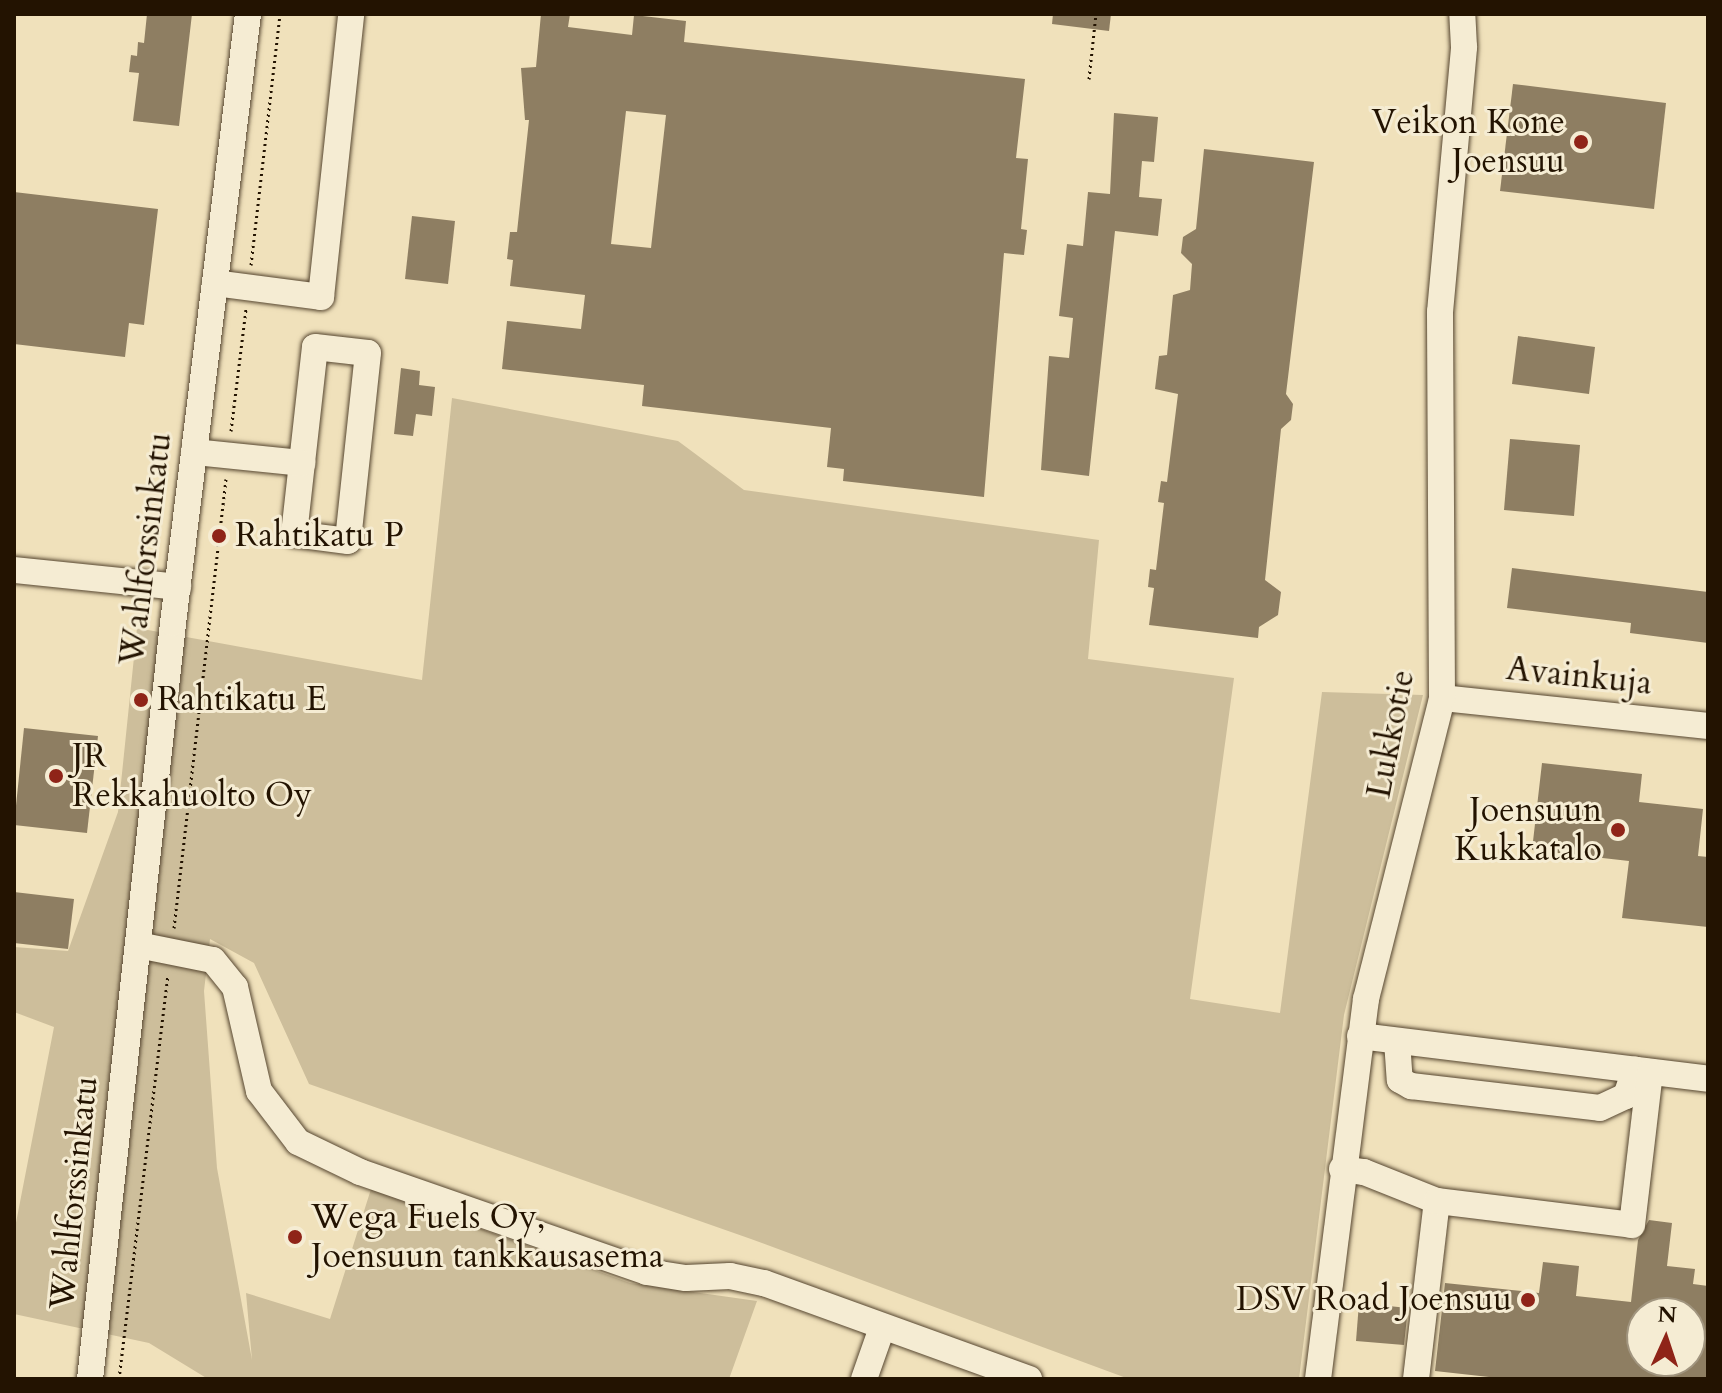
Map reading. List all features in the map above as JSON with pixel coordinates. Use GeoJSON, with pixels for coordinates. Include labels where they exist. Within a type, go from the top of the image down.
{"type":"FeatureCollection","features":[{"type":"Feature","properties":{"kind":"street","name":"Wahlforssinkatu"},"geometry":{"type":"LineString","coordinates":[[90,1379],[178,587],[248,14]]}},
{"type":"Feature","properties":{"kind":"street"},"geometry":{"type":"LineString","coordinates":[[215,283],[321,297],[351,14]]}},
{"type":"Feature","properties":{"kind":"street"},"geometry":{"type":"LineString","coordinates":[[1462,14],[1464,47]]}},
{"type":"Feature","properties":{"kind":"street"},"geometry":{"type":"LineString","coordinates":[[1464,47],[1477,14]]}},
{"type":"Feature","properties":{"kind":"street","name":"Lukkotie"},"geometry":{"type":"LineString","coordinates":[[1318,1379],[1360,1036],[1442,698],[1440,312],[1464,47]]}},
{"type":"Feature","properties":{"kind":"street"},"geometry":{"type":"LineString","coordinates":[[315,347],[368,353],[348,541],[294,534],[302,463],[315,347]]}},
{"type":"Feature","properties":{"kind":"street"},"geometry":{"type":"LineString","coordinates":[[194,452],[302,463]]}},
{"type":"Feature","properties":{"kind":"street"},"geometry":{"type":"LineString","coordinates":[[14,570],[178,587]]}},
{"type":"Feature","properties":{"kind":"street","name":"Avainkuja"},"geometry":{"type":"LineString","coordinates":[[1442,698],[1708,726]]}},
{"type":"Feature","properties":{"kind":"street"},"geometry":{"type":"LineString","coordinates":[[138,945],[171,949],[213,960],[235,987],[259,1091],[298,1142],[360,1172],[647,1272],[730,1276],[764,1283],[1029,1379]]}},
{"type":"Feature","properties":{"kind":"street"},"geometry":{"type":"LineString","coordinates":[[1360,1036],[1708,1079]]}},
{"type":"Feature","properties":{"kind":"street"},"geometry":{"type":"LineString","coordinates":[[1397,1041],[1400,1080],[1427,1088],[1600,1108],[1626,1096],[1642,1071]]}},
{"type":"Feature","properties":{"kind":"street"},"geometry":{"type":"LineString","coordinates":[[1342,1169],[1364,1172],[1437,1201],[1632,1225],[1642,1071]]}},
{"type":"Feature","properties":{"kind":"street"},"geometry":{"type":"LineString","coordinates":[[1416,1379],[1437,1201]]}},
{"type":"Feature","properties":{"kind":"street"},"geometry":{"type":"LineString","coordinates":[[864,1379],[882,1328]]}},
{"type":"Feature","properties":{"kind":"path"},"geometry":{"type":"LineString","coordinates":[[119,1379],[280,14]]}},
{"type":"Feature","properties":{"kind":"path"},"geometry":{"type":"LineString","coordinates":[[1089,79],[1096,14]]}},
{"type":"Feature","properties":{"kind":"shaded area"},"geometry":{"type":"Polygon","coordinates":[[[452,398],[678,441],[744,490],[1099,540],[1088,659],[1234,678],[1190,999],[1280,1013],[1322,692],[1423,695],[1344,1015],[1299,1379],[1129,1379],[751,1239],[309,1084],[254,963],[210,939],[204,991],[217,1168],[252,1360],[246,1293],[330,1319],[371,1189],[630,1283],[757,1301],[729,1379],[208,1379],[149,1343],[14,1314],[14,1233],[54,1027],[14,1012],[14,947],[68,951],[118,812],[137,628],[422,680],[452,398]]]}},
{"type":"Feature","properties":{"kind":"building"},"geometry":{"type":"Polygon","coordinates":[[[147,14],[192,14],[179,126],[133,121],[139,73],[129,72],[131,55],[137,56],[138,42],[144,43],[147,14]]]}},
{"type":"Feature","properties":{"kind":"building"},"geometry":{"type":"Polygon","coordinates":[[[541,14],[570,14],[568,27],[632,35],[634,15],[686,21],[684,42],[1025,79],[1016,158],[1028,159],[1021,229],[1027,230],[1024,255],[1004,253],[984,497],[843,481],[844,469],[827,467],[831,428],[642,406],[644,385],[502,369],[507,321],[581,329],[585,295],[510,286],[513,260],[507,259],[510,232],[517,232],[529,120],[525,120],[521,68],[536,67],[541,14]],[[626,111],[611,244],[651,248],[666,115],[626,111]]]}},
{"type":"Feature","properties":{"kind":"building"},"geometry":{"type":"Polygon","coordinates":[[[1053,14],[1111,14],[1109,31],[1052,24],[1053,14]]]}},
{"type":"Feature","properties":{"kind":"building"},"geometry":{"type":"Polygon","coordinates":[[[1513,84],[1666,103],[1654,209],[1500,191],[1513,84]]]}},
{"type":"Feature","properties":{"kind":"building"},"geometry":{"type":"Polygon","coordinates":[[[1114,113],[1158,117],[1154,162],[1142,161],[1139,197],[1162,199],[1158,236],[1115,231],[1089,476],[1041,470],[1049,356],[1069,358],[1073,318],[1059,316],[1067,244],[1083,246],[1088,192],[1110,194],[1114,113]]]}},
{"type":"Feature","properties":{"kind":"building"},"geometry":{"type":"Polygon","coordinates":[[[1204,149],[1314,162],[1286,394],[1293,404],[1291,420],[1281,429],[1265,580],[1281,592],[1278,615],[1259,627],[1258,638],[1149,625],[1154,588],[1148,587],[1150,569],[1156,570],[1164,503],[1158,502],[1161,481],[1167,482],[1178,394],[1155,389],[1159,356],[1167,355],[1173,295],[1190,290],[1192,264],[1181,253],[1183,237],[1196,229],[1204,149]]]}},
{"type":"Feature","properties":{"kind":"building"},"geometry":{"type":"Polygon","coordinates":[[[14,192],[158,209],[144,325],[129,323],[125,357],[14,344],[14,192]]]}},
{"type":"Feature","properties":{"kind":"building"},"geometry":{"type":"Polygon","coordinates":[[[412,216],[455,221],[448,284],[405,279],[412,216]]]}},
{"type":"Feature","properties":{"kind":"building"},"geometry":{"type":"Polygon","coordinates":[[[1518,336],[1595,347],[1589,394],[1512,384],[1518,336]]]}},
{"type":"Feature","properties":{"kind":"building"},"geometry":{"type":"Polygon","coordinates":[[[401,368],[420,371],[419,385],[435,387],[432,416],[416,414],[413,436],[394,434],[401,368]]]}},
{"type":"Feature","properties":{"kind":"building"},"geometry":{"type":"Polygon","coordinates":[[[1510,439],[1580,445],[1574,516],[1504,510],[1510,439]]]}},
{"type":"Feature","properties":{"kind":"building"},"geometry":{"type":"Polygon","coordinates":[[[1512,568],[1708,592],[1708,643],[1630,633],[1631,623],[1507,608],[1512,568]]]}},
{"type":"Feature","properties":{"kind":"building","name":"JR Rekkahuolto Oy"},"geometry":{"type":"Polygon","coordinates":[[[24,728],[98,736],[87,833],[14,825],[24,728]]]}},
{"type":"Feature","properties":{"kind":"building","name":"Joensuun Kukkatalo"},"geometry":{"type":"Polygon","coordinates":[[[1542,763],[1642,774],[1639,802],[1703,809],[1698,856],[1708,857],[1708,927],[1622,918],[1629,861],[1532,850],[1542,763]]]}},
{"type":"Feature","properties":{"kind":"building"},"geometry":{"type":"Polygon","coordinates":[[[14,892],[74,899],[68,949],[14,943],[14,892]]]}},
{"type":"Feature","properties":{"kind":"building","name":"DSV Road Joensuu"},"geometry":{"type":"Polygon","coordinates":[[[1649,1220],[1672,1223],[1667,1266],[1695,1269],[1693,1284],[1708,1286],[1708,1379],[1507,1379],[1435,1371],[1445,1283],[1539,1293],[1543,1262],[1579,1266],[1576,1296],[1626,1301],[1626,1377],[1706,1377],[1706,1297],[1632,1297],[1638,1240],[1649,1220]]]}},
{"type":"Feature","properties":{"kind":"building"},"geometry":{"type":"Polygon","coordinates":[[[1359,1303],[1408,1308],[1404,1345],[1356,1341],[1359,1303]]]}},
{"type":"Feature","properties":{"kind":"place","name":"Veikon Kone Joensuu"},"geometry":{"type":"Point","coordinates":[1581,142]}},
{"type":"Feature","properties":{"kind":"place","name":"Rahtikatu P"},"geometry":{"type":"Point","coordinates":[219,536]}},
{"type":"Feature","properties":{"kind":"place","name":"Rahtikatu E"},"geometry":{"type":"Point","coordinates":[141,700]}},
{"type":"Feature","properties":{"kind":"place","name":"JR Rekkahuolto Oy"},"geometry":{"type":"Point","coordinates":[56,776]}},
{"type":"Feature","properties":{"kind":"place","name":"Joensuun Kukkatalo"},"geometry":{"type":"Point","coordinates":[1618,830]}},
{"type":"Feature","properties":{"kind":"place","name":"Wega Fuels Oy, Joensuun tankkausasema"},"geometry":{"type":"Point","coordinates":[295,1237]}},
{"type":"Feature","properties":{"kind":"place","name":"DSV Road Joensuu"},"geometry":{"type":"Point","coordinates":[1528,1300]}}]}
